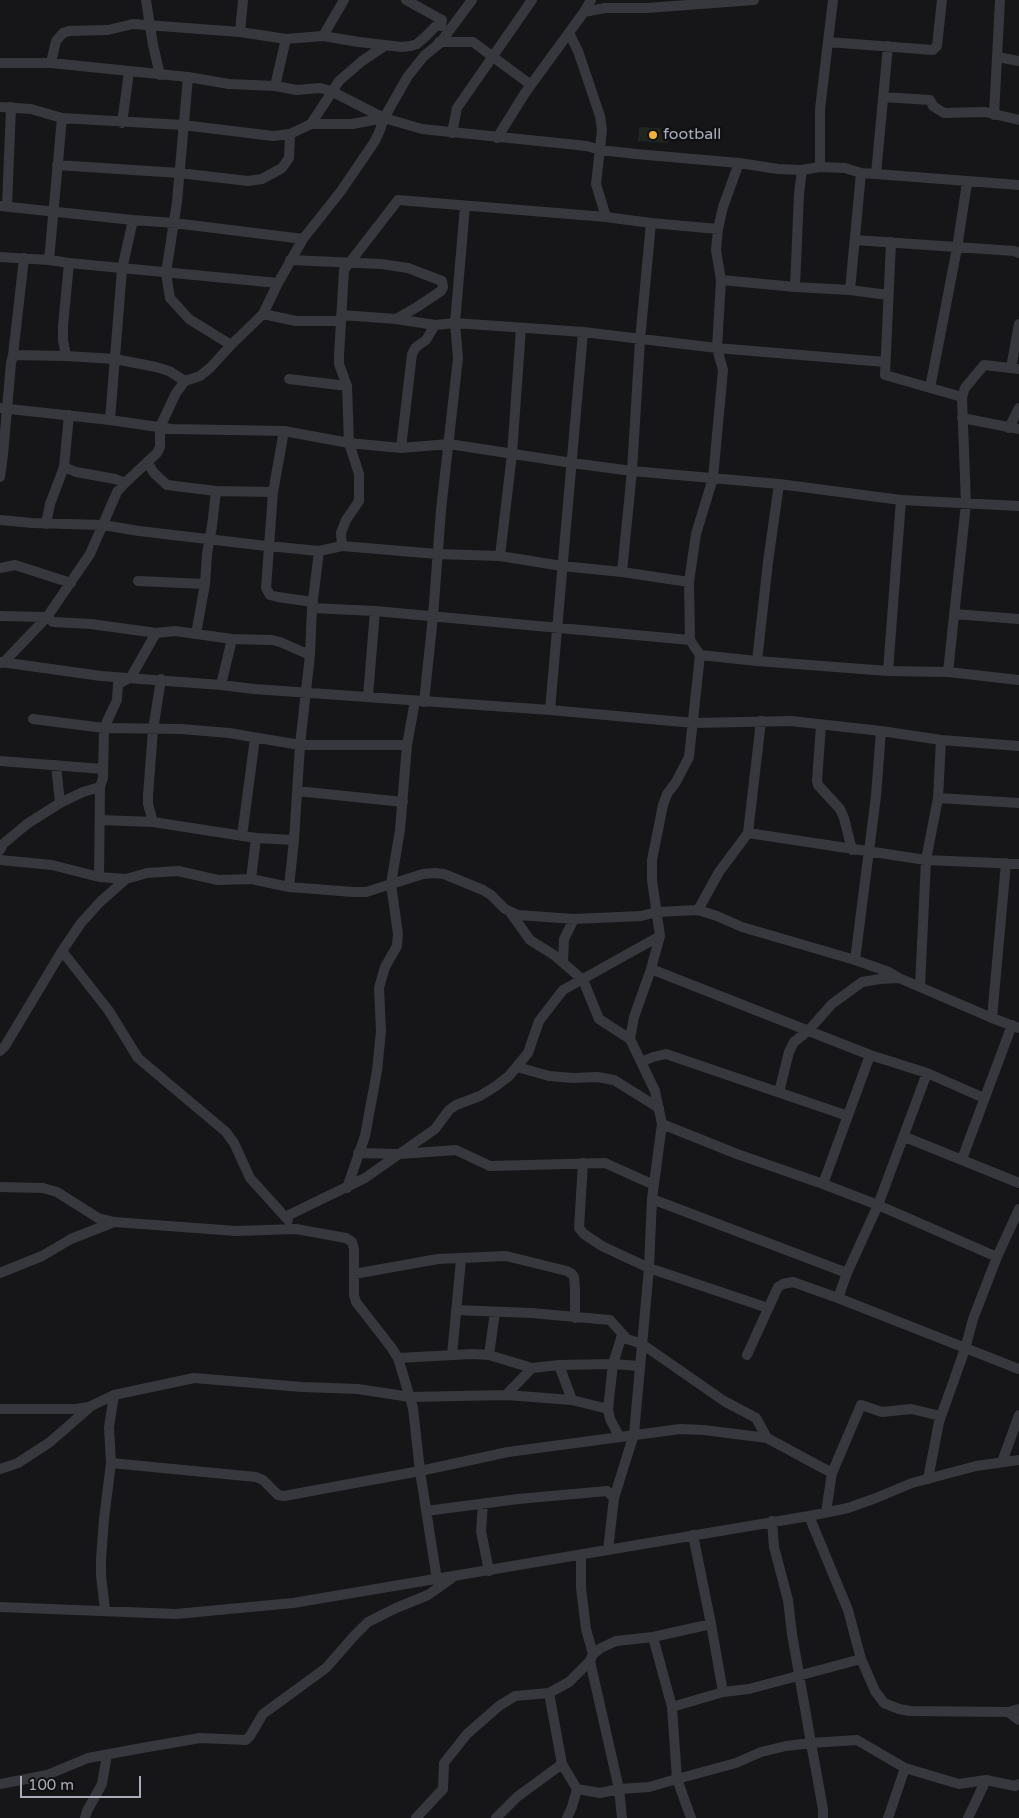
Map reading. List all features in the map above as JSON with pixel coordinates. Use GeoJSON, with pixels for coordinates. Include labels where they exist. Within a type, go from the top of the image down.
{"type":"FeatureCollection","features":[{"type":"Feature","properties":{"kind":"street"},"geometry":{"type":"LineString","coordinates":[[146,0],[160,75]]}},
{"type":"Feature","properties":{"kind":"street"},"geometry":{"type":"LineString","coordinates":[[240,32],[242,0]]}},
{"type":"Feature","properties":{"kind":"street"},"geometry":{"type":"LineString","coordinates":[[323,36],[344,0]]}},
{"type":"Feature","properties":{"kind":"street"},"geometry":{"type":"LineString","coordinates":[[406,0],[442,20]]}},
{"type":"Feature","properties":{"kind":"street"},"geometry":{"type":"LineString","coordinates":[[1,662],[47,617],[90,554],[117,492],[157,453],[160,447],[160,427],[176,393],[185,381],[200,376],[210,368],[263,314],[290,260],[303,239],[341,190],[375,140],[384,118],[408,76],[424,56],[440,43],[472,0]]}},
{"type":"Feature","properties":{"kind":"street"},"geometry":{"type":"LineString","coordinates":[[452,133],[457,108],[532,0]]}},
{"type":"Feature","properties":{"kind":"street"},"geometry":{"type":"LineString","coordinates":[[497,138],[531,85],[584,12],[590,0]]}},
{"type":"Feature","properties":{"kind":"street"},"geometry":{"type":"LineString","coordinates":[[584,12],[647,4],[754,0]]}},
{"type":"Feature","properties":{"kind":"street"},"geometry":{"type":"LineString","coordinates":[[820,168],[820,108],[833,0]]}},
{"type":"Feature","properties":{"kind":"street"},"geometry":{"type":"LineString","coordinates":[[828,42],[933,50],[937,46],[942,0]]}},
{"type":"Feature","properties":{"kind":"street"},"geometry":{"type":"LineString","coordinates":[[994,114],[1000,0]]}},
{"type":"Feature","properties":{"kind":"street"},"geometry":{"type":"LineString","coordinates":[[51,63],[56,41],[69,31],[108,30],[133,24],[149,24],[240,32],[286,39],[323,36],[402,47],[417,44],[442,20]]}},
{"type":"Feature","properties":{"kind":"street"},"geometry":{"type":"LineString","coordinates":[[439,42],[442,20]]}},
{"type":"Feature","properties":{"kind":"street"},"geometry":{"type":"LineString","coordinates":[[569,33],[578,51],[600,116],[602,130],[596,184],[606,217]]}},
{"type":"Feature","properties":{"kind":"street"},"geometry":{"type":"LineString","coordinates":[[275,86],[286,39]]}},
{"type":"Feature","properties":{"kind":"street"},"geometry":{"type":"LineString","coordinates":[[439,42],[473,42],[531,85]]}},
{"type":"Feature","properties":{"kind":"street"},"geometry":{"type":"LineString","coordinates":[[312,124],[339,81],[362,60],[386,45]]}},
{"type":"Feature","properties":{"kind":"street"},"geometry":{"type":"LineString","coordinates":[[876,174],[888,46]]}},
{"type":"Feature","properties":{"kind":"street"},"geometry":{"type":"LineString","coordinates":[[998,57],[1019,61]]}},
{"type":"Feature","properties":{"kind":"street"},"geometry":{"type":"LineString","coordinates":[[0,63],[51,63],[188,77],[229,84],[275,86],[297,90],[320,88],[332,91],[384,118],[422,129],[452,133],[588,146],[600,150],[739,163],[778,169],[845,168],[861,173],[967,183],[1019,185]]}},
{"type":"Feature","properties":{"kind":"street"},"geometry":{"type":"LineString","coordinates":[[122,123],[129,72]]}},
{"type":"Feature","properties":{"kind":"street"},"geometry":{"type":"LineString","coordinates":[[188,77],[174,223],[166,273],[170,298],[189,319],[231,346]]}},
{"type":"Feature","properties":{"kind":"street"},"geometry":{"type":"LineString","coordinates":[[883,97],[930,100],[933,106],[944,113],[985,112],[1019,120]]}},
{"type":"Feature","properties":{"kind":"street"},"geometry":{"type":"LineString","coordinates":[[0,107],[31,109],[62,118],[122,123],[183,125],[273,136],[290,134],[312,124],[352,124],[384,118]]}},
{"type":"Feature","properties":{"kind":"street"},"geometry":{"type":"LineString","coordinates":[[11,107],[4,206],[174,223],[303,239]]}},
{"type":"Feature","properties":{"kind":"street"},"geometry":{"type":"LineString","coordinates":[[49,260],[62,118]]}},
{"type":"Feature","properties":{"kind":"street"},"geometry":{"type":"LineString","coordinates":[[57,165],[179,173],[248,181],[262,179],[282,168],[289,158],[290,134]]}},
{"type":"Feature","properties":{"kind":"street"},"geometry":{"type":"LineString","coordinates":[[630,1039],[634,1017],[651,969],[660,936],[652,880],[652,860],[663,805],[667,794],[676,782],[689,756],[694,723],[700,655],[690,640],[689,582],[696,534],[712,478],[723,376],[717,348],[721,280],[716,250],[718,229],[723,208],[739,163]]}},
{"type":"Feature","properties":{"kind":"street"},"geometry":{"type":"LineString","coordinates":[[795,287],[799,194],[802,170]]}},
{"type":"Feature","properties":{"kind":"street"},"geometry":{"type":"LineString","coordinates":[[850,290],[861,173]]}},
{"type":"Feature","properties":{"kind":"street"},"geometry":{"type":"LineString","coordinates":[[930,388],[957,248],[967,183]]}},
{"type":"Feature","properties":{"kind":"street"},"geometry":{"type":"LineString","coordinates":[[342,546],[341,533],[346,520],[359,501],[359,474],[349,443],[347,386],[339,364],[344,270],[398,200],[606,217],[718,229]]}},
{"type":"Feature","properties":{"kind":"street"},"geometry":{"type":"LineString","coordinates":[[347,1188],[365,1136],[381,1047],[379,988],[385,967],[397,946],[398,934],[391,884],[403,802],[407,745],[419,702],[433,616],[437,554],[458,358],[454,323],[465,206]]}},
{"type":"Feature","properties":{"kind":"street"},"geometry":{"type":"LineString","coordinates":[[110,420],[122,269],[133,220]]}},
{"type":"Feature","properties":{"kind":"street"},"geometry":{"type":"LineString","coordinates":[[622,572],[632,471],[640,340],[651,223]]}},
{"type":"Feature","properties":{"kind":"street"},"geometry":{"type":"LineString","coordinates":[[855,240],[1014,251],[1019,253]]}},
{"type":"Feature","properties":{"kind":"street"},"geometry":{"type":"LineString","coordinates":[[891,242],[885,375],[962,397]]}},
{"type":"Feature","properties":{"kind":"street"},"geometry":{"type":"LineString","coordinates":[[0,257],[49,260],[69,264],[278,283]]}},
{"type":"Feature","properties":{"kind":"street"},"geometry":{"type":"LineString","coordinates":[[0,476],[4,409],[13,355],[24,258]]}},
{"type":"Feature","properties":{"kind":"street"},"geometry":{"type":"LineString","coordinates":[[290,260],[350,262],[408,268],[442,281],[443,287],[441,291],[396,319]]}},
{"type":"Feature","properties":{"kind":"street"},"geometry":{"type":"LineString","coordinates":[[66,356],[63,326],[69,264]]}},
{"type":"Feature","properties":{"kind":"street"},"geometry":{"type":"LineString","coordinates":[[721,280],[850,290],[888,295]]}},
{"type":"Feature","properties":{"kind":"street"},"geometry":{"type":"LineString","coordinates":[[263,314],[296,321],[340,318],[396,319],[435,325],[454,323],[583,332],[717,348],[885,362]]}},
{"type":"Feature","properties":{"kind":"street"},"geometry":{"type":"LineString","coordinates":[[948,672],[966,504],[962,397],[965,388],[984,366],[1015,368],[1019,324]]}},
{"type":"Feature","properties":{"kind":"street"},"geometry":{"type":"LineString","coordinates":[[401,448],[412,354],[416,347],[426,340],[435,325]]}},
{"type":"Feature","properties":{"kind":"street"},"geometry":{"type":"LineString","coordinates":[[500,556],[512,454],[521,328]]}},
{"type":"Feature","properties":{"kind":"street"},"geometry":{"type":"LineString","coordinates":[[550,710],[583,332]]}},
{"type":"Feature","properties":{"kind":"street"},"geometry":{"type":"LineString","coordinates":[[13,355],[114,359],[169,371],[185,381]]}},
{"type":"Feature","properties":{"kind":"street"},"geometry":{"type":"LineString","coordinates":[[289,379],[347,386]]}},
{"type":"Feature","properties":{"kind":"street"},"geometry":{"type":"LineString","coordinates":[[962,418],[1014,429],[1019,408]]}},
{"type":"Feature","properties":{"kind":"street"},"geometry":{"type":"LineString","coordinates":[[4,409],[69,415],[172,429],[284,431],[349,443],[401,448],[449,444],[632,471],[779,484],[900,500],[1019,506]]}},
{"type":"Feature","properties":{"kind":"street"},"geometry":{"type":"LineString","coordinates":[[46,524],[50,504],[64,468],[69,415]]}},
{"type":"Feature","properties":{"kind":"street"},"geometry":{"type":"LineString","coordinates":[[284,431],[273,492],[266,588],[270,595],[312,605],[690,640]]}},
{"type":"Feature","properties":{"kind":"street"},"geometry":{"type":"LineString","coordinates":[[147,462],[167,485],[216,491],[273,492]]}},
{"type":"Feature","properties":{"kind":"street"},"geometry":{"type":"LineString","coordinates":[[64,468],[125,483]]}},
{"type":"Feature","properties":{"kind":"street"},"geometry":{"type":"LineString","coordinates":[[757,661],[779,484]]}},
{"type":"Feature","properties":{"kind":"street"},"geometry":{"type":"LineString","coordinates":[[196,634],[205,584],[216,491]]}},
{"type":"Feature","properties":{"kind":"street"},"geometry":{"type":"LineString","coordinates":[[888,671],[900,500]]}},
{"type":"Feature","properties":{"kind":"street"},"geometry":{"type":"LineString","coordinates":[[0,520],[46,524],[103,525],[140,531],[319,551],[342,546],[437,554],[500,556],[689,582]]}},
{"type":"Feature","properties":{"kind":"street"},"geometry":{"type":"LineString","coordinates":[[290,887],[300,745],[310,655],[312,605],[319,551]]}},
{"type":"Feature","properties":{"kind":"street"},"geometry":{"type":"LineString","coordinates":[[0,568],[15,565],[71,583]]}},
{"type":"Feature","properties":{"kind":"street"},"geometry":{"type":"LineString","coordinates":[[138,581],[205,584]]}},
{"type":"Feature","properties":{"kind":"street"},"geometry":{"type":"LineString","coordinates":[[368,696],[374,611]]}},
{"type":"Feature","properties":{"kind":"street"},"geometry":{"type":"LineString","coordinates":[[954,614],[1019,619]]}},
{"type":"Feature","properties":{"kind":"street"},"geometry":{"type":"LineString","coordinates":[[0,616],[47,617],[53,622],[91,624],[156,633],[170,631],[232,639],[272,640],[310,655]]}},
{"type":"Feature","properties":{"kind":"street"},"geometry":{"type":"LineString","coordinates":[[100,877],[100,786],[103,778],[104,728],[116,700],[118,684],[131,677],[156,633]]}},
{"type":"Feature","properties":{"kind":"street"},"geometry":{"type":"LineString","coordinates":[[221,684],[232,639]]}},
{"type":"Feature","properties":{"kind":"street"},"geometry":{"type":"LineString","coordinates":[[700,655],[888,671],[948,672],[1019,680]]}},
{"type":"Feature","properties":{"kind":"street"},"geometry":{"type":"LineString","coordinates":[[1,662],[101,676],[221,684],[306,694],[368,696],[419,702],[550,710],[694,723],[791,721],[941,740],[1019,746]]}},
{"type":"Feature","properties":{"kind":"street"},"geometry":{"type":"LineString","coordinates":[[153,822],[148,804],[148,795],[153,730],[161,679]]}},
{"type":"Feature","properties":{"kind":"street"},"geometry":{"type":"LineString","coordinates":[[33,719],[104,728],[181,729],[300,745],[407,745]]}},
{"type":"Feature","properties":{"kind":"street"},"geometry":{"type":"LineString","coordinates":[[698,910],[719,872],[748,833],[760,721]]}},
{"type":"Feature","properties":{"kind":"street"},"geometry":{"type":"LineString","coordinates":[[821,725],[817,781],[818,785],[840,809],[852,850]]}},
{"type":"Feature","properties":{"kind":"street"},"geometry":{"type":"LineString","coordinates":[[855,960],[869,853],[881,731]]}},
{"type":"Feature","properties":{"kind":"street"},"geometry":{"type":"LineString","coordinates":[[242,836],[255,738]]}},
{"type":"Feature","properties":{"kind":"street"},"geometry":{"type":"LineString","coordinates":[[920,987],[926,860],[938,798],[941,740]]}},
{"type":"Feature","properties":{"kind":"street"},"geometry":{"type":"LineString","coordinates":[[0,761],[103,769]]}},
{"type":"Feature","properties":{"kind":"street"},"geometry":{"type":"LineString","coordinates":[[56,765],[60,803]]}},
{"type":"Feature","properties":{"kind":"street"},"geometry":{"type":"LineString","coordinates":[[0,850],[3,844],[27,824],[60,803],[100,786]]}},
{"type":"Feature","properties":{"kind":"street"},"geometry":{"type":"LineString","coordinates":[[297,791],[403,802]]}},
{"type":"Feature","properties":{"kind":"street"},"geometry":{"type":"LineString","coordinates":[[938,798],[1019,803]]}},
{"type":"Feature","properties":{"kind":"street"},"geometry":{"type":"LineString","coordinates":[[100,820],[153,822],[256,838],[294,840]]}},
{"type":"Feature","properties":{"kind":"street"},"geometry":{"type":"LineString","coordinates":[[748,833],[869,853],[926,860],[1019,864]]}},
{"type":"Feature","properties":{"kind":"street"},"geometry":{"type":"LineString","coordinates":[[252,879],[256,838]]}},
{"type":"Feature","properties":{"kind":"street"},"geometry":{"type":"LineString","coordinates":[[0,860],[52,865],[100,877],[126,879],[147,873],[178,870],[218,880],[252,879],[290,887],[366,892],[422,874],[444,874],[491,895],[510,912],[530,940],[563,962],[582,980],[599,1019],[630,1039],[655,1091],[662,1124],[652,1199],[634,1434],[614,1498],[608,1550]]}},
{"type":"Feature","properties":{"kind":"street"},"geometry":{"type":"LineString","coordinates":[[992,1018],[1006,863]]}},
{"type":"Feature","properties":{"kind":"street"},"geometry":{"type":"LineString","coordinates":[[0,1051],[10,1039],[62,950],[81,924],[100,902],[126,879]]}},
{"type":"Feature","properties":{"kind":"street"},"geometry":{"type":"LineString","coordinates":[[510,912],[518,915],[574,919],[641,916],[657,912],[698,910],[718,916],[742,928],[855,960],[889,972],[1015,1027],[984,1098],[962,1159]]}},
{"type":"Feature","properties":{"kind":"street"},"geometry":{"type":"LineString","coordinates":[[563,962],[564,940],[574,919]]}},
{"type":"Feature","properties":{"kind":"street"},"geometry":{"type":"LineString","coordinates":[[285,1217],[365,1178],[435,1129],[449,1110],[456,1105],[480,1096],[509,1076],[528,1053],[539,1021],[563,990],[660,936]]}},
{"type":"Feature","properties":{"kind":"street"},"geometry":{"type":"LineString","coordinates":[[62,950],[108,1011],[138,1058],[226,1132],[234,1143],[250,1178],[296,1230]]}},
{"type":"Feature","properties":{"kind":"street"},"geometry":{"type":"LineString","coordinates":[[651,969],[870,1055],[927,1073],[984,1098]]}},
{"type":"Feature","properties":{"kind":"street"},"geometry":{"type":"LineString","coordinates":[[779,1092],[789,1052],[794,1042],[808,1031],[832,1004],[862,982],[899,978]]}},
{"type":"Feature","properties":{"kind":"street"},"geometry":{"type":"LineString","coordinates":[[641,1062],[666,1054],[848,1116]]}},
{"type":"Feature","properties":{"kind":"street"},"geometry":{"type":"LineString","coordinates":[[823,1184],[870,1055]]}},
{"type":"Feature","properties":{"kind":"street"},"geometry":{"type":"LineString","coordinates":[[517,1067],[549,1076],[597,1077],[614,1080],[659,1108]]}},
{"type":"Feature","properties":{"kind":"street"},"geometry":{"type":"LineString","coordinates":[[838,1298],[847,1273],[878,1206],[927,1073]]}},
{"type":"Feature","properties":{"kind":"street"},"geometry":{"type":"LineString","coordinates":[[662,1124],[737,1154],[823,1184],[997,1257]]}},
{"type":"Feature","properties":{"kind":"street"},"geometry":{"type":"LineString","coordinates":[[905,1137],[1019,1183]]}},
{"type":"Feature","properties":{"kind":"street"},"geometry":{"type":"LineString","coordinates":[[358,1153],[400,1154],[456,1150],[490,1166],[605,1163],[654,1185]]}},
{"type":"Feature","properties":{"kind":"street"},"geometry":{"type":"LineString","coordinates":[[583,1163],[579,1228],[590,1239],[648,1268],[768,1308]]}},
{"type":"Feature","properties":{"kind":"street"},"geometry":{"type":"LineString","coordinates":[[0,1187],[43,1188],[57,1192],[98,1218],[114,1222],[236,1231],[296,1230],[346,1238],[352,1242],[354,1249],[354,1295],[356,1302],[398,1358],[410,1397],[436,1580]]}},
{"type":"Feature","properties":{"kind":"street"},"geometry":{"type":"LineString","coordinates":[[652,1199],[847,1273]]}},
{"type":"Feature","properties":{"kind":"street"},"geometry":{"type":"LineString","coordinates":[[928,1479],[942,1416],[965,1349],[973,1319],[997,1257],[1019,1209]]}},
{"type":"Feature","properties":{"kind":"street"},"geometry":{"type":"LineString","coordinates":[[0,1272],[42,1256],[71,1240],[114,1222]]}},
{"type":"Feature","properties":{"kind":"street"},"geometry":{"type":"LineString","coordinates":[[354,1274],[438,1260],[461,1260],[498,1256],[567,1271],[574,1277],[575,1318]]}},
{"type":"Feature","properties":{"kind":"street"},"geometry":{"type":"LineString","coordinates":[[452,1355],[461,1260]]}},
{"type":"Feature","properties":{"kind":"street"},"geometry":{"type":"LineString","coordinates":[[747,1356],[778,1287],[793,1282],[1019,1369]]}},
{"type":"Feature","properties":{"kind":"street"},"geometry":{"type":"LineString","coordinates":[[456,1310],[531,1313],[610,1320],[626,1339],[642,1344],[724,1401],[756,1418],[766,1438]]}},
{"type":"Feature","properties":{"kind":"street"},"geometry":{"type":"LineString","coordinates":[[489,1356],[495,1312]]}},
{"type":"Feature","properties":{"kind":"street"},"geometry":{"type":"LineString","coordinates":[[619,1436],[610,1420],[608,1409],[613,1364],[622,1334]]}},
{"type":"Feature","properties":{"kind":"street"},"geometry":{"type":"LineString","coordinates":[[398,1358],[472,1354],[489,1356],[532,1368],[559,1365],[613,1364],[640,1366]]}},
{"type":"Feature","properties":{"kind":"street"},"geometry":{"type":"LineString","coordinates":[[559,1365],[572,1400]]}},
{"type":"Feature","properties":{"kind":"street"},"geometry":{"type":"LineString","coordinates":[[506,1396],[532,1368]]}},
{"type":"Feature","properties":{"kind":"street"},"geometry":{"type":"LineString","coordinates":[[0,1469],[18,1463],[50,1442],[89,1407],[114,1395],[194,1378],[302,1387],[358,1389],[410,1397],[506,1396],[572,1400],[608,1409]]}},
{"type":"Feature","properties":{"kind":"street"},"geometry":{"type":"LineString","coordinates":[[105,1610],[101,1575],[104,1519],[111,1463],[109,1428],[114,1395]]}},
{"type":"Feature","properties":{"kind":"street"},"geometry":{"type":"LineString","coordinates":[[826,1512],[832,1473],[861,1405],[882,1412],[911,1409],[942,1416]]}},
{"type":"Feature","properties":{"kind":"street"},"geometry":{"type":"LineString","coordinates":[[0,1408],[62,1409],[89,1407]]}},
{"type":"Feature","properties":{"kind":"street"},"geometry":{"type":"LineString","coordinates":[[1002,1462],[1017,1427],[1019,1415]]}},
{"type":"Feature","properties":{"kind":"street"},"geometry":{"type":"LineString","coordinates":[[111,1463],[256,1477],[263,1480],[280,1496],[420,1471],[508,1452],[680,1429],[704,1430],[766,1438],[832,1473]]}},
{"type":"Feature","properties":{"kind":"street"},"geometry":{"type":"LineString","coordinates":[[0,1608],[105,1610],[176,1614],[293,1603],[810,1516],[848,1508],[912,1484],[976,1466],[1019,1460]]}},
{"type":"Feature","properties":{"kind":"street"},"geometry":{"type":"LineString","coordinates":[[426,1512],[518,1499],[607,1491],[614,1498]]}},
{"type":"Feature","properties":{"kind":"street"},"geometry":{"type":"LineString","coordinates":[[483,1504],[481,1530],[488,1571]]}},
{"type":"Feature","properties":{"kind":"street"},"geometry":{"type":"LineString","coordinates":[[810,1516],[848,1610],[860,1659],[879,1698],[884,1703],[899,1709],[1008,1712],[1019,1709]]}},
{"type":"Feature","properties":{"kind":"street"},"geometry":{"type":"LineString","coordinates":[[772,1521],[774,1547],[788,1600],[792,1634],[823,1809],[822,1818]]}},
{"type":"Feature","properties":{"kind":"street"},"geometry":{"type":"LineString","coordinates":[[693,1535],[712,1624],[723,1692]]}},
{"type":"Feature","properties":{"kind":"street"},"geometry":{"type":"LineString","coordinates":[[581,1555],[581,1588],[586,1629],[619,1789],[622,1818]]}},
{"type":"Feature","properties":{"kind":"street"},"geometry":{"type":"LineString","coordinates":[[0,1784],[47,1775],[88,1758],[200,1738],[246,1740],[264,1714],[322,1671],[368,1622],[428,1595],[455,1576]]}},
{"type":"Feature","properties":{"kind":"street"},"geometry":{"type":"LineString","coordinates":[[416,1818],[443,1789],[444,1763],[467,1734],[499,1706],[515,1696],[549,1693],[569,1682],[601,1648],[616,1641],[653,1637],[712,1624]]}},
{"type":"Feature","properties":{"kind":"street"},"geometry":{"type":"LineString","coordinates":[[653,1637],[672,1707],[677,1779],[691,1818]]}},
{"type":"Feature","properties":{"kind":"street"},"geometry":{"type":"LineString","coordinates":[[672,1707],[723,1692],[749,1689],[860,1659]]}},
{"type":"Feature","properties":{"kind":"street"},"geometry":{"type":"LineString","coordinates":[[549,1693],[562,1764],[577,1789],[600,1793],[619,1789],[648,1787],[736,1763],[761,1752],[786,1746],[811,1742],[857,1740],[905,1768],[959,1784],[986,1780],[1018,1787]]}},
{"type":"Feature","properties":{"kind":"street"},"geometry":{"type":"LineString","coordinates":[[1008,1712],[1019,1720]]}},
{"type":"Feature","properties":{"kind":"street"},"geometry":{"type":"LineString","coordinates":[[86,1818],[87,1811],[102,1784],[107,1755]]}},
{"type":"Feature","properties":{"kind":"street"},"geometry":{"type":"LineString","coordinates":[[496,1818],[517,1797],[562,1764]]}},
{"type":"Feature","properties":{"kind":"street"},"geometry":{"type":"LineString","coordinates":[[888,1818],[905,1768]]}},
{"type":"Feature","properties":{"kind":"street"},"geometry":{"type":"LineString","coordinates":[[968,1818],[986,1780]]}},
{"type":"Feature","properties":{"kind":"street"},"geometry":{"type":"LineString","coordinates":[[567,1818],[577,1789]]}},
{"type":"Feature","properties":{"kind":"shaded area","name":"football"},"geometry":{"type":"Polygon","coordinates":[[[639,127],[669,129],[668,143],[638,141],[639,127]]]}},
{"type":"Feature","properties":{"kind":"place","name":"football"},"geometry":{"type":"Point","coordinates":[653,135]}}]}
